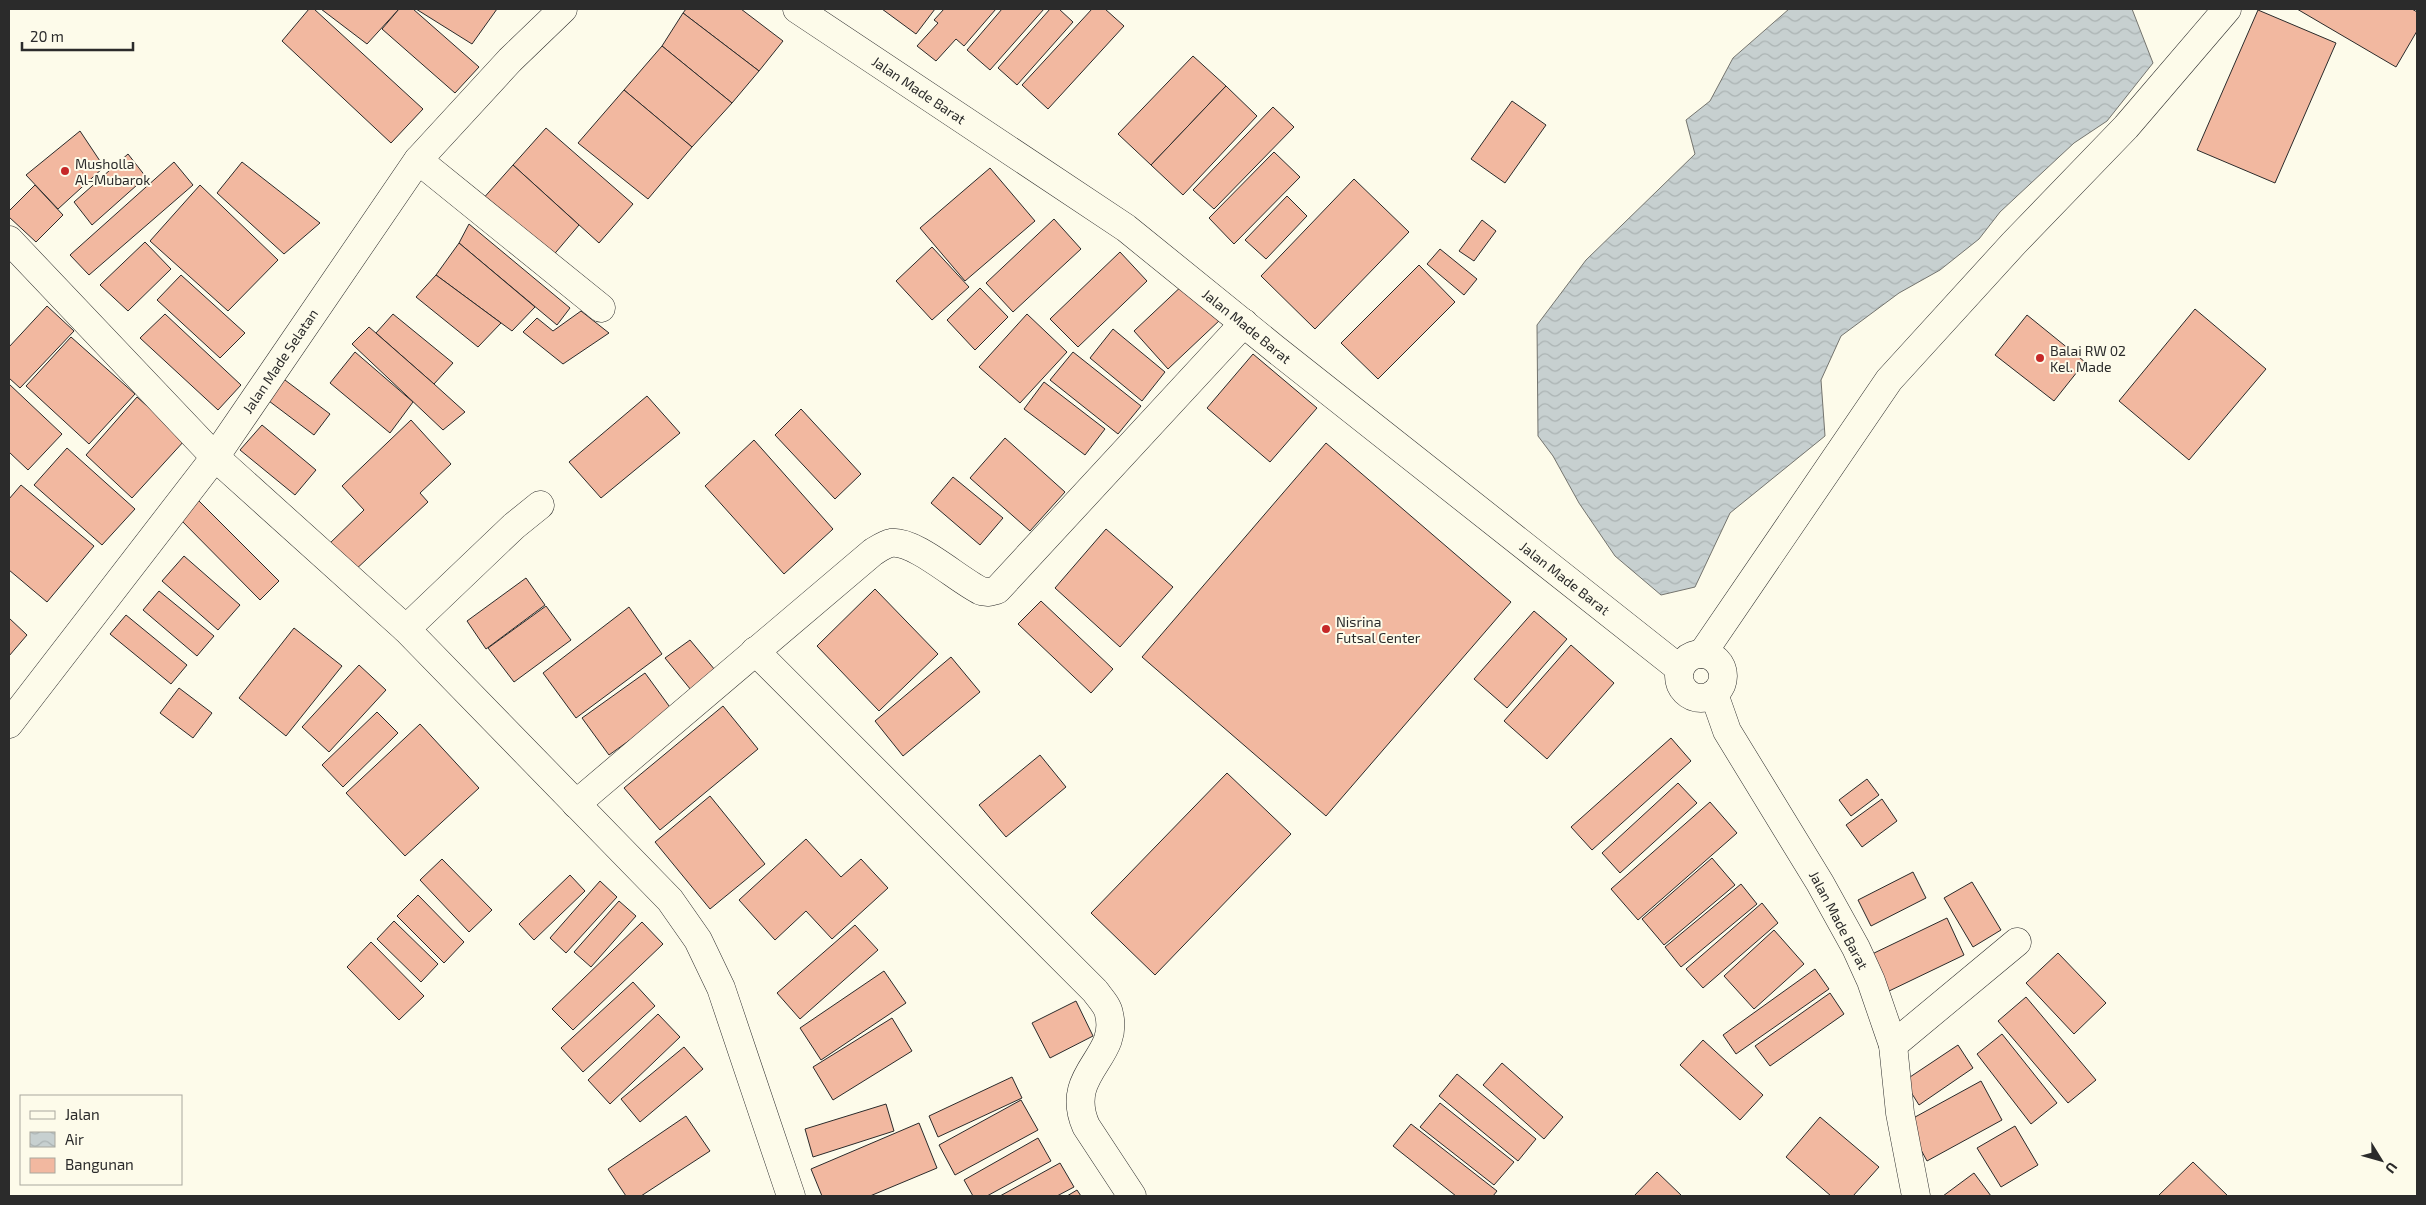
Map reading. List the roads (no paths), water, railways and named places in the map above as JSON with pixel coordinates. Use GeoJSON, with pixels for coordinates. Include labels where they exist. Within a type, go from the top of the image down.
{"type":"FeatureCollection","features":[{"type":"Feature","properties":{"kind":"street","name":"Jalan Made Selatan"},"geometry":{"type":"LineString","coordinates":[[9,724],[215,457],[418,160],[510,60],[563,9]]}},
{"type":"Feature","properties":{"kind":"street","name":"Jalan Made Barat"},"geometry":{"type":"LineString","coordinates":[[797,9],[1126,228],[1680,668]]}},
{"type":"Feature","properties":{"kind":"street"},"geometry":{"type":"LineString","coordinates":[[1702,654],[1889,380],[2014,244],[2126,128],[2227,9]]}},
{"type":"Feature","properties":{"kind":"street"},"geometry":{"type":"LineString","coordinates":[[418,160],[601,308]]}},
{"type":"Feature","properties":{"kind":"street"},"geometry":{"type":"LineString","coordinates":[[9,240],[215,457],[406,629],[670,900],[698,940],[727,1004],[790,1196]]}},
{"type":"Feature","properties":{"kind":"street"},"geometry":{"type":"LineString","coordinates":[[576,804],[873,552],[890,543],[904,545],[916,550],[981,591],[997,590],[1244,323]]}},
{"type":"Feature","properties":{"kind":"street"},"geometry":{"type":"LineString","coordinates":[[406,629],[514,526],[540,505]]}},
{"type":"Feature","properties":{"kind":"street"},"geometry":{"type":"LineString","coordinates":[[755,652],[1095,991],[1109,1012],[1111,1032],[1107,1044],[1082,1085],[1079,1099],[1080,1113],[1086,1126],[1132,1196]]}},
{"type":"Feature","properties":{"kind":"street"},"geometry":{"type":"LineString","coordinates":[[1702,654],[1717,660],[1722,670],[1721,686],[1714,694],[1699,698],[1691,696],[1681,684],[1680,668],[1693,655],[1702,654]]}},
{"type":"Feature","properties":{"kind":"street","name":"Jalan Made Barat"},"geometry":{"type":"LineString","coordinates":[[1714,694],[1727,731],[1810,867],[1856,948],[1871,981],[1892,1045],[1900,1113],[1916,1196]]}},
{"type":"Feature","properties":{"kind":"street"},"geometry":{"type":"LineString","coordinates":[[1892,1045],[2017,942]]}},
{"type":"Feature","properties":{"kind":"water"},"geometry":{"type":"Polygon","coordinates":[[[1789,9],[2132,9],[2153,63],[2107,121],[2074,143],[2000,212],[1979,239],[1940,270],[1899,293],[1841,336],[1821,380],[1825,436],[1730,513],[1695,587],[1661,595],[1615,556],[1579,503],[1553,456],[1538,436],[1537,325],[1586,260],[1695,154],[1686,120],[1710,101],[1733,58],[1789,9]]]}},
{"type":"Feature","properties":{"kind":"place","name":"Musholla Al-Mubarok"},"geometry":{"type":"Point","coordinates":[65,171]}},
{"type":"Feature","properties":{"kind":"place","name":"Balai RW 02 Kel. Made"},"geometry":{"type":"Point","coordinates":[2040,358]}},
{"type":"Feature","properties":{"kind":"place","name":"Nisrina Futsal Center"},"geometry":{"type":"Point","coordinates":[1326,629]}}]}
